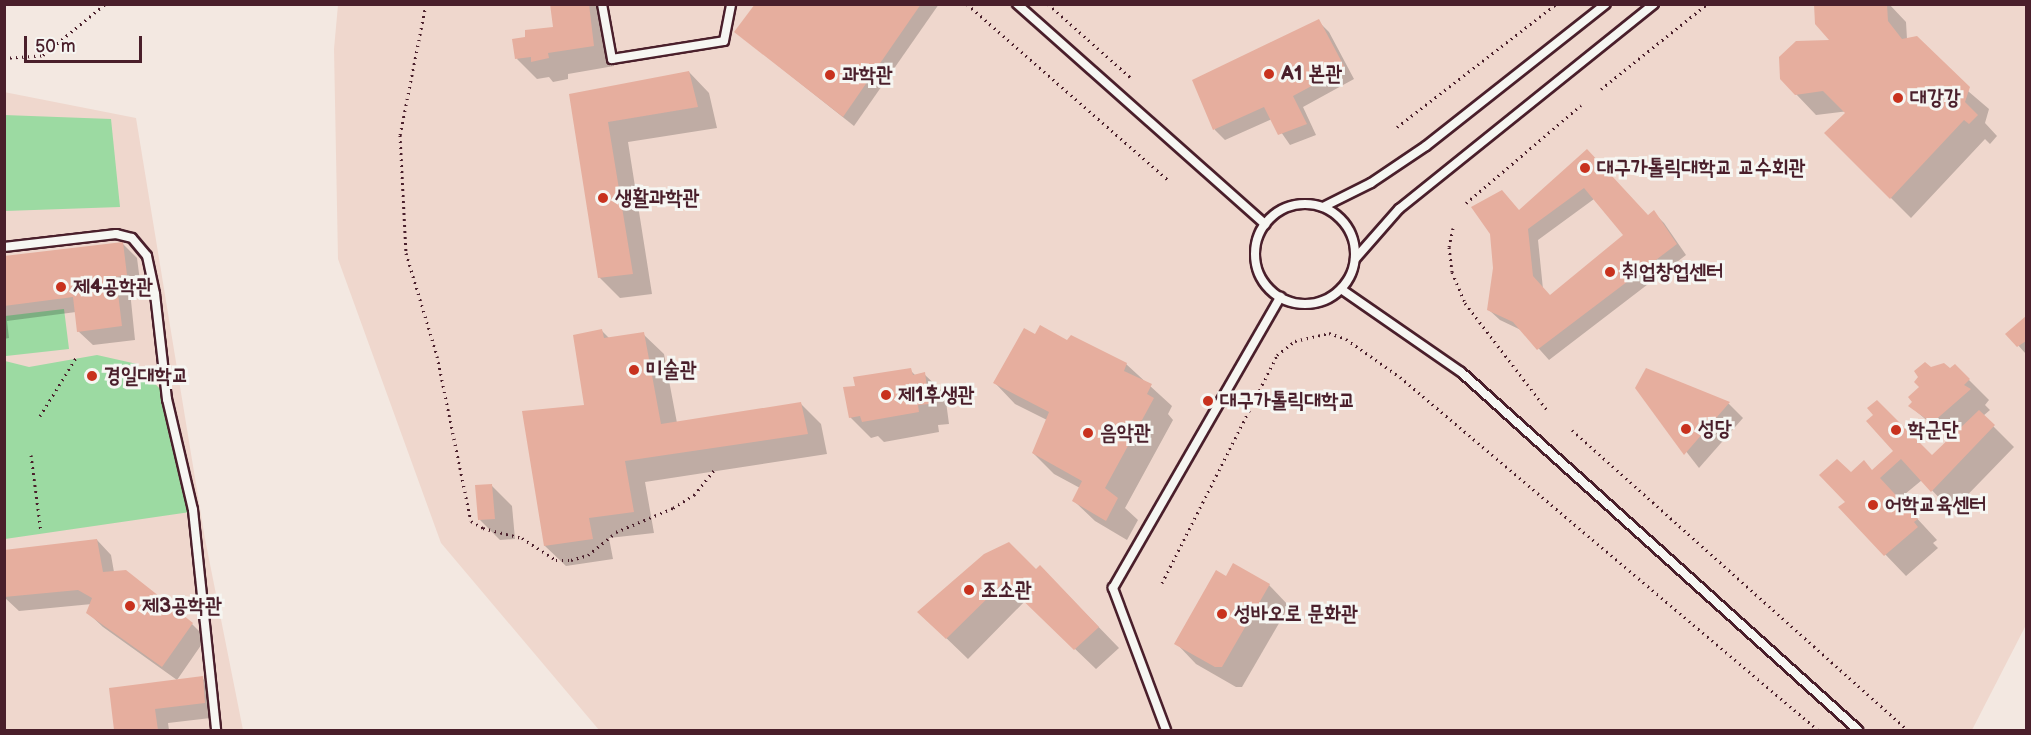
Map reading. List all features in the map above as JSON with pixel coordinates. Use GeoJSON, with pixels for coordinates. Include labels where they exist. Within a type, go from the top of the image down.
{"type":"FeatureCollection","features":[{"type":"Feature","properties":{"kind":"lane"},"geometry":{"type":"LineString","coordinates":[[602,4],[612,59],[724,41],[731,4]]}},
{"type":"Feature","properties":{"kind":"lane"},"geometry":{"type":"LineString","coordinates":[[1017,4],[1265,224]]}},
{"type":"Feature","properties":{"kind":"lane"},"geometry":{"type":"LineString","coordinates":[[1323,207],[1348,228],[1355,259],[1351,275],[1341,289],[1328,298],[1308,304],[1280,297],[1263,282],[1257,269],[1257,240],[1265,224],[1290,206],[1323,207],[1371,183],[1426,146],[1606,4]]}},
{"type":"Feature","properties":{"kind":"lane"},"geometry":{"type":"LineString","coordinates":[[1355,259],[1399,209],[1654,4]]}},
{"type":"Feature","properties":{"kind":"lane"},"geometry":{"type":"LineString","coordinates":[[4,247],[116,234],[132,238],[147,256],[155,294],[167,399],[193,510],[216,730]]}},
{"type":"Feature","properties":{"kind":"lane"},"geometry":{"type":"LineString","coordinates":[[1341,289],[1461,372],[1858,730]]}},
{"type":"Feature","properties":{"kind":"lane"},"geometry":{"type":"LineString","coordinates":[[1166,730],[1113,588],[1280,297]]}},
{"type":"Feature","properties":{"kind":"path"},"geometry":{"type":"LineString","coordinates":[[4,58],[43,55],[105,4]]}},
{"type":"Feature","properties":{"kind":"path"},"geometry":{"type":"LineString","coordinates":[[426,4],[400,135],[406,253],[437,356],[471,521],[483,528],[522,538],[556,560],[571,560],[588,555],[616,532],[680,504],[694,495],[716,468]]}},
{"type":"Feature","properties":{"kind":"path"},"geometry":{"type":"LineString","coordinates":[[967,4],[1169,181]]}},
{"type":"Feature","properties":{"kind":"path"},"geometry":{"type":"LineString","coordinates":[[1048,4],[1130,77]]}},
{"type":"Feature","properties":{"kind":"path"},"geometry":{"type":"LineString","coordinates":[[1397,127],[1556,4]]}},
{"type":"Feature","properties":{"kind":"path"},"geometry":{"type":"LineString","coordinates":[[1601,89],[1707,4]]}},
{"type":"Feature","properties":{"kind":"path"},"geometry":{"type":"LineString","coordinates":[[1466,203],[1581,105]]}},
{"type":"Feature","properties":{"kind":"path"},"geometry":{"type":"LineString","coordinates":[[1453,228],[1449,247],[1452,272],[1465,303],[1547,410]]}},
{"type":"Feature","properties":{"kind":"path"},"geometry":{"type":"LineString","coordinates":[[1162,583],[1277,355],[1295,341],[1329,333],[1347,339],[1400,377],[1818,730]]}},
{"type":"Feature","properties":{"kind":"path"},"geometry":{"type":"LineString","coordinates":[[40,416],[76,356]]}},
{"type":"Feature","properties":{"kind":"path"},"geometry":{"type":"LineString","coordinates":[[1572,430],[1907,730]]}},
{"type":"Feature","properties":{"kind":"path"},"geometry":{"type":"LineString","coordinates":[[31,455],[41,532]]}},
{"type":"Feature","properties":{"kind":"shaded area","name":"대구가톨릭대학교"},"geometry":{"type":"Polygon","coordinates":[[[338,5],[2026,5],[2026,625],[1972,730],[599,730],[441,543],[338,259],[334,49],[338,5]]]}},
{"type":"Feature","properties":{"kind":"shaded area","name":"경일대학교"},"geometry":{"type":"Polygon","coordinates":[[[4,92],[136,118],[205,539],[243,730],[5,730],[4,92]]]}},
{"type":"Feature","properties":{"kind":"green space"},"geometry":{"type":"Polygon","coordinates":[[[4,115],[111,119],[120,207],[5,211],[4,115]]]}},
{"type":"Feature","properties":{"kind":"green space"},"geometry":{"type":"Polygon","coordinates":[[[64,309],[69,349],[6,356],[5,316],[64,309]]]}},
{"type":"Feature","properties":{"kind":"green space"},"geometry":{"type":"Polygon","coordinates":[[[97,355],[137,364],[171,401],[197,511],[5,539],[5,361],[29,367],[97,355]]]}},
{"type":"Feature","properties":{"kind":"building"},"geometry":{"type":"Polygon","coordinates":[[[550,4],[589,4],[594,46],[548,53],[549,58],[531,62],[531,57],[515,59],[512,39],[525,37],[525,30],[553,27],[550,4]]]}},
{"type":"Feature","properties":{"kind":"building","name":"과학관"},"geometry":{"type":"Polygon","coordinates":[[[755,4],[921,4],[843,117],[734,32],[755,4]]]}},
{"type":"Feature","properties":{"kind":"building","name":"대강강"},"geometry":{"type":"Polygon","coordinates":[[[1814,4],[1887,4],[1888,21],[1902,39],[1917,36],[1970,87],[1965,102],[1978,115],[1969,124],[1964,120],[1890,199],[1824,133],[1845,113],[1823,91],[1795,95],[1780,79],[1779,57],[1796,41],[1829,40],[1815,24],[1814,4]]]}},
{"type":"Feature","properties":{"kind":"building","name":"A1 본관"},"geometry":{"type":"Polygon","coordinates":[[[1319,19],[1345,68],[1293,96],[1307,124],[1278,135],[1264,107],[1213,130],[1192,80],[1319,19]]]}},
{"type":"Feature","properties":{"kind":"building","name":"생활과학관"},"geometry":{"type":"Polygon","coordinates":[[[689,71],[698,107],[608,122],[633,274],[598,278],[569,94],[689,71]]]}},
{"type":"Feature","properties":{"kind":"building","name":"취업창업센터"},"geometry":{"type":"Polygon","coordinates":[[[1587,149],[1648,215],[1654,210],[1677,244],[1537,350],[1513,322],[1487,310],[1493,268],[1490,234],[1471,207],[1502,190],[1519,210],[1587,149]],[[1584,188],[1528,229],[1533,276],[1550,295],[1623,235],[1584,188]]]}},
{"type":"Feature","properties":{"kind":"building","name":"제4공학관"},"geometry":{"type":"Polygon","coordinates":[[[123,242],[127,275],[116,277],[122,326],[77,332],[73,297],[4,306],[4,256],[123,242]]]}},
{"type":"Feature","properties":{"kind":"building"},"geometry":{"type":"Polygon","coordinates":[[[2026,316],[2026,341],[2017,347],[2005,334],[2026,316]]]}},
{"type":"Feature","properties":{"kind":"building","name":"음악관"},"geometry":{"type":"Polygon","coordinates":[[[1040,325],[1067,340],[1071,335],[1127,363],[1124,371],[1152,384],[1147,394],[1154,398],[1105,488],[1118,498],[1106,521],[1072,501],[1082,481],[1032,453],[1049,412],[993,383],[1024,328],[1035,334],[1040,325]]]}},
{"type":"Feature","properties":{"kind":"building"},"geometry":{"type":"Polygon","coordinates":[[[602,329],[604,338],[644,332],[661,424],[801,402],[808,434],[625,461],[634,512],[589,518],[593,539],[544,546],[522,411],[584,405],[573,335],[602,329]]]}},
{"type":"Feature","properties":{"kind":"building"},"geometry":{"type":"Polygon","coordinates":[[[1925,362],[1931,367],[1944,363],[1950,368],[1955,364],[1970,379],[1964,385],[1971,389],[1932,423],[1908,406],[1912,402],[1908,397],[1919,387],[1914,382],[1918,377],[1914,371],[1925,362]]]}},
{"type":"Feature","properties":{"kind":"building","name":"제1후생관"},"geometry":{"type":"Polygon","coordinates":[[[911,368],[913,375],[925,372],[929,404],[918,405],[919,412],[862,422],[860,416],[849,418],[843,387],[855,386],[853,377],[911,368]]]}},
{"type":"Feature","properties":{"kind":"building","name":"성당"},"geometry":{"type":"Polygon","coordinates":[[[1646,368],[1730,402],[1684,455],[1635,388],[1646,368]]]}},
{"type":"Feature","properties":{"kind":"building"},"geometry":{"type":"Polygon","coordinates":[[[1877,400],[1932,455],[1979,410],[1995,425],[1931,492],[1901,459],[1880,478],[1918,519],[1914,522],[1918,527],[1884,556],[1838,507],[1845,502],[1819,475],[1837,459],[1851,472],[1864,460],[1872,470],[1893,451],[1866,421],[1873,415],[1867,408],[1877,400]]]}},
{"type":"Feature","properties":{"kind":"building"},"geometry":{"type":"Polygon","coordinates":[[[492,484],[495,519],[478,520],[475,485],[492,484]]]}},
{"type":"Feature","properties":{"kind":"building","name":"제3공학관"},"geometry":{"type":"Polygon","coordinates":[[[97,539],[103,572],[126,570],[193,623],[162,667],[86,613],[92,598],[78,590],[4,597],[4,550],[97,539]]]}},
{"type":"Feature","properties":{"kind":"building","name":"조소관"},"geometry":{"type":"Polygon","coordinates":[[[1009,542],[1036,569],[1040,565],[1099,627],[1074,650],[1004,582],[946,639],[917,612],[984,554],[1009,542]]]}},
{"type":"Feature","properties":{"kind":"building","name":"성바오로 문화관"},"geometry":{"type":"Polygon","coordinates":[[[1233,563],[1270,584],[1222,667],[1215,667],[1174,644],[1216,570],[1226,576],[1233,563]]]}},
{"type":"Feature","properties":{"kind":"building"},"geometry":{"type":"Polygon","coordinates":[[[203,676],[205,703],[155,709],[158,730],[114,730],[109,688],[203,676]]]}},
{"type":"Feature","properties":{"kind":"place","name":"A1 본관"},"geometry":{"type":"Point","coordinates":[1269,74]}},
{"type":"Feature","properties":{"kind":"place","name":"과학관"},"geometry":{"type":"Point","coordinates":[830,75]}},
{"type":"Feature","properties":{"kind":"place","name":"대강강"},"geometry":{"type":"Point","coordinates":[1898,98]}},
{"type":"Feature","properties":{"kind":"place","name":"대구가톨릭대학교 교수회관"},"geometry":{"type":"Point","coordinates":[1585,168]}},
{"type":"Feature","properties":{"kind":"place","name":"생활과학관"},"geometry":{"type":"Point","coordinates":[603,198]}},
{"type":"Feature","properties":{"kind":"place","name":"취업창업센터"},"geometry":{"type":"Point","coordinates":[1610,272]}},
{"type":"Feature","properties":{"kind":"place","name":"제4공학관"},"geometry":{"type":"Point","coordinates":[61,287]}},
{"type":"Feature","properties":{"kind":"place","name":"미술관"},"geometry":{"type":"Point","coordinates":[634,370]}},
{"type":"Feature","properties":{"kind":"place","name":"경일대학교"},"geometry":{"type":"Point","coordinates":[92,376]}},
{"type":"Feature","properties":{"kind":"place","name":"제1후생관"},"geometry":{"type":"Point","coordinates":[886,395]}},
{"type":"Feature","properties":{"kind":"place","name":"대구가톨릭대학교"},"geometry":{"type":"Point","coordinates":[1208,401]}},
{"type":"Feature","properties":{"kind":"place","name":"성당"},"geometry":{"type":"Point","coordinates":[1686,429]}},
{"type":"Feature","properties":{"kind":"place","name":"학군단"},"geometry":{"type":"Point","coordinates":[1896,430]}},
{"type":"Feature","properties":{"kind":"place","name":"음악관"},"geometry":{"type":"Point","coordinates":[1088,433]}},
{"type":"Feature","properties":{"kind":"place","name":"어학교육센터"},"geometry":{"type":"Point","coordinates":[1873,505]}},
{"type":"Feature","properties":{"kind":"place","name":"조소관"},"geometry":{"type":"Point","coordinates":[969,590]}},
{"type":"Feature","properties":{"kind":"place","name":"제3공학관"},"geometry":{"type":"Point","coordinates":[130,606]}},
{"type":"Feature","properties":{"kind":"place","name":"성바오로 문화관"},"geometry":{"type":"Point","coordinates":[1222,614]}}]}
